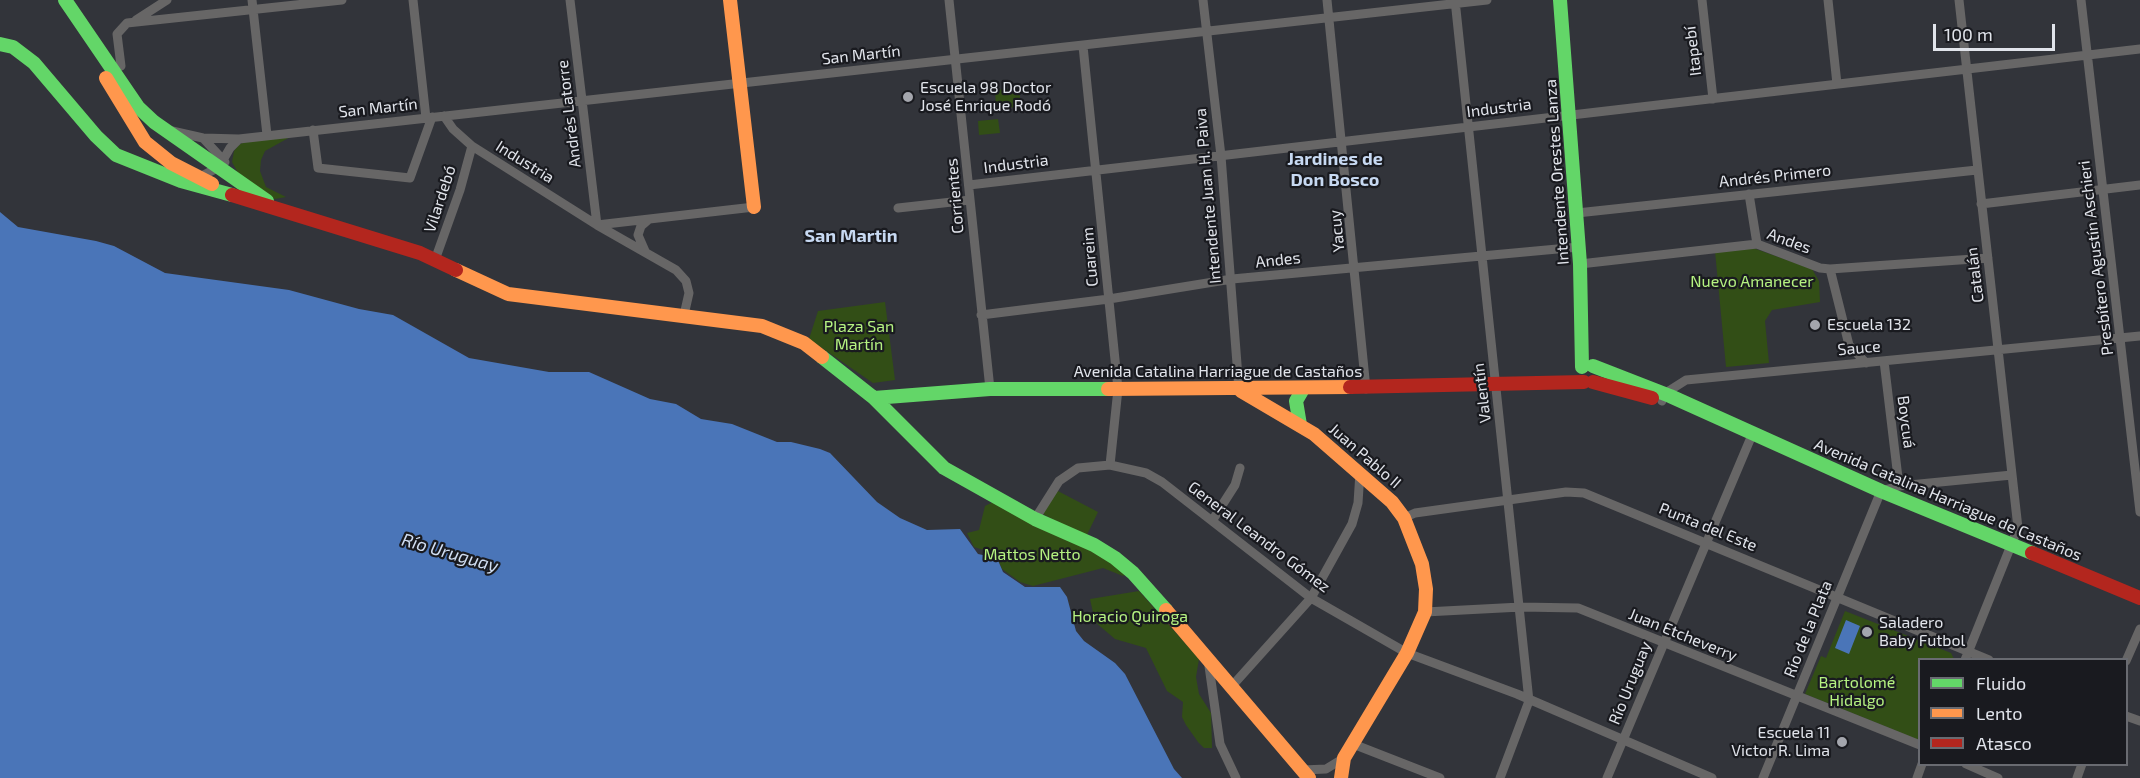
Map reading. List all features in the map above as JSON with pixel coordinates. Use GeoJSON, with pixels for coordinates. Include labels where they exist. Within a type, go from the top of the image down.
{"type":"FeatureCollection","features":[{"type":"Feature","properties":{"kind":"street"},"geometry":{"type":"LineString","coordinates":[[65,0],[124,91],[138,107],[165,130],[221,163]]}},
{"type":"Feature","properties":{"kind":"street"},"geometry":{"type":"LineString","coordinates":[[65,0],[70,16],[145,142],[171,163],[200,178],[282,209],[435,260],[508,294],[684,315],[762,326],[785,333],[821,355],[874,398],[944,468],[1035,519],[1094,545],[1115,558],[1132,573],[1208,658],[1306,774],[1326,769],[1344,758]]}},
{"type":"Feature","properties":{"kind":"street"},"geometry":{"type":"LineString","coordinates":[[121,66],[117,34],[121,26],[134,21],[166,0]]}},
{"type":"Feature","properties":{"kind":"street"},"geometry":{"type":"LineString","coordinates":[[134,21],[252,5],[342,0]]}},
{"type":"Feature","properties":{"kind":"street"},"geometry":{"type":"LineString","coordinates":[[314,130],[318,168],[410,178],[429,118],[413,0]]}},
{"type":"Feature","properties":{"kind":"street","name":"Andrés Latorre"},"geometry":{"type":"LineString","coordinates":[[570,0],[597,225]]}},
{"type":"Feature","properties":{"kind":"street"},"geometry":{"type":"LineString","coordinates":[[597,225],[754,207],[730,0]]}},
{"type":"Feature","properties":{"kind":"street","name":"Corrientes"},"geometry":{"type":"LineString","coordinates":[[949,0],[990,389]]}},
{"type":"Feature","properties":{"kind":"street","name":"Intendente Juan H. Paiva"},"geometry":{"type":"LineString","coordinates":[[1203,0],[1221,156],[1239,390]]}},
{"type":"Feature","properties":{"kind":"street","name":"Yacuy"},"geometry":{"type":"LineString","coordinates":[[1327,0],[1366,388]]}},
{"type":"Feature","properties":{"kind":"street","name":"San Martín"},"geometry":{"type":"LineString","coordinates":[[165,130],[203,138],[239,139],[1487,0]]}},
{"type":"Feature","properties":{"kind":"street","name":"Intendente Orestes Lanza"},"geometry":{"type":"LineString","coordinates":[[1560,0],[1579,247],[1581,343],[1587,372]]}},
{"type":"Feature","properties":{"kind":"street","name":"Itapebí"},"geometry":{"type":"LineString","coordinates":[[1702,0],[1713,99]]}},
{"type":"Feature","properties":{"kind":"street"},"geometry":{"type":"LineString","coordinates":[[1828,0],[1837,84]]}},
{"type":"Feature","properties":{"kind":"street","name":"Catalán"},"geometry":{"type":"LineString","coordinates":[[1959,0],[2018,528],[1967,655]]}},
{"type":"Feature","properties":{"kind":"street","name":"Presbítero Agustín Aschieri"},"geometry":{"type":"LineString","coordinates":[[2081,0],[2102,190],[2136,452],[2140,512]]}},
{"type":"Feature","properties":{"kind":"street","name":"Valentín"},"geometry":{"type":"LineString","coordinates":[[1455,2],[1510,500],[1529,701],[1500,778]]}},
{"type":"Feature","properties":{"kind":"street"},"geometry":{"type":"LineString","coordinates":[[252,5],[267,135]]}},
{"type":"Feature","properties":{"kind":"street"},"geometry":{"type":"LineString","coordinates":[[0,44],[13,47],[34,63],[96,136],[116,155],[181,181],[245,194]]}},
{"type":"Feature","properties":{"kind":"street","name":"Cuareim"},"geometry":{"type":"LineString","coordinates":[[1083,46],[1118,389],[1110,465]]}},
{"type":"Feature","properties":{"kind":"street","name":"Industria"},"geometry":{"type":"LineString","coordinates":[[969,185],[2140,49]]}},
{"type":"Feature","properties":{"kind":"street","name":"Industria"},"geometry":{"type":"LineString","coordinates":[[444,116],[453,129],[472,146],[597,225],[676,270],[686,281],[689,293],[684,315]]}},
{"type":"Feature","properties":{"kind":"street"},"geometry":{"type":"LineString","coordinates":[[203,138],[245,194]]}},
{"type":"Feature","properties":{"kind":"street"},"geometry":{"type":"LineString","coordinates":[[181,181],[200,178],[221,163],[239,139]]}},
{"type":"Feature","properties":{"kind":"street","name":"Vilardebó"},"geometry":{"type":"LineString","coordinates":[[435,260],[460,190],[472,146]]}},
{"type":"Feature","properties":{"kind":"street","name":"Andrés Primero"},"geometry":{"type":"LineString","coordinates":[[1576,213],[1977,170]]}},
{"type":"Feature","properties":{"kind":"street"},"geometry":{"type":"LineString","coordinates":[[1982,204],[2140,185]]}},
{"type":"Feature","properties":{"kind":"street"},"geometry":{"type":"LineString","coordinates":[[1749,194],[1756,244]]}},
{"type":"Feature","properties":{"kind":"street"},"geometry":{"type":"LineString","coordinates":[[898,208],[970,200]]}},
{"type":"Feature","properties":{"kind":"street"},"geometry":{"type":"LineString","coordinates":[[646,253],[638,235],[648,220]]}},
{"type":"Feature","properties":{"kind":"street","name":"Andes"},"geometry":{"type":"LineString","coordinates":[[1580,264],[1756,244],[1820,268],[1830,269],[1988,258]]}},
{"type":"Feature","properties":{"kind":"street","name":"Andes"},"geometry":{"type":"LineString","coordinates":[[981,315],[1109,299],[1232,279],[1483,258],[1579,247]]}},
{"type":"Feature","properties":{"kind":"street"},"geometry":{"type":"LineString","coordinates":[[1830,269],[1849,345],[1866,363]]}},
{"type":"Feature","properties":{"kind":"street","name":"Sauce"},"geometry":{"type":"LineString","coordinates":[[1663,397],[1686,380],[2140,336]]}},
{"type":"Feature","properties":{"kind":"street","name":"Boycuá"},"geometry":{"type":"LineString","coordinates":[[1884,361],[1899,486]]}},
{"type":"Feature","properties":{"kind":"street","name":"Avenida Catalina Harriague de Castaños"},"geometry":{"type":"LineString","coordinates":[[874,398],[990,389],[1239,390],[1563,381],[1587,372],[1663,397],[1881,491],[2140,598]]}},
{"type":"Feature","properties":{"kind":"street"},"geometry":{"type":"LineString","coordinates":[[1300,425],[1296,401],[1303,389]]}},
{"type":"Feature","properties":{"kind":"street","name":"Juan Pablo II"},"geometry":{"type":"LineString","coordinates":[[1239,390],[1300,425],[1360,472],[1392,502],[1404,518],[1422,564],[1426,589],[1425,612],[1407,653],[1344,758],[1341,778]]}},
{"type":"Feature","properties":{"kind":"street","name":"Río Uruguay"},"geometry":{"type":"LineString","coordinates":[[1607,778],[1748,433]]}},
{"type":"Feature","properties":{"kind":"street","name":"General Leandro Gómez"},"geometry":{"type":"LineString","coordinates":[[1035,519],[1059,482],[1067,473],[1078,468],[1110,465],[1146,473],[1162,482],[1311,598],[1407,653],[1529,701],[1712,778]]}},
{"type":"Feature","properties":{"kind":"street"},"geometry":{"type":"LineString","coordinates":[[1212,521],[1235,486],[1240,468]]}},
{"type":"Feature","properties":{"kind":"street"},"geometry":{"type":"LineString","coordinates":[[1232,686],[1311,598],[1352,524],[1358,503],[1360,472]]}},
{"type":"Feature","properties":{"kind":"street"},"geometry":{"type":"LineString","coordinates":[[1881,491],[1899,486],[2012,475]]}},
{"type":"Feature","properties":{"kind":"street","name":"Río de la Plata"},"geometry":{"type":"LineString","coordinates":[[1763,778],[1881,491]]}},
{"type":"Feature","properties":{"kind":"street","name":"Punta del Este"},"geometry":{"type":"LineString","coordinates":[[1404,518],[1415,513],[1566,492],[1584,493],[1837,597],[1967,655]]}},
{"type":"Feature","properties":{"kind":"street","name":"Juan Etcheverry"},"geometry":{"type":"LineString","coordinates":[[1425,612],[1521,607],[1578,608],[1918,744]]}},
{"type":"Feature","properties":{"kind":"street"},"geometry":{"type":"LineString","coordinates":[[2128,659],[2140,629]]}},
{"type":"Feature","properties":{"kind":"street"},"geometry":{"type":"LineString","coordinates":[[1208,658],[1220,744],[1236,778]]}},
{"type":"Feature","properties":{"kind":"street"},"geometry":{"type":"LineString","coordinates":[[1353,744],[1440,778]]}},
{"type":"Feature","properties":{"kind":"street"},"geometry":{"type":"LineString","coordinates":[[1968,766],[1998,778]]}},
{"type":"Feature","properties":{"kind":"green space"},"geometry":{"type":"Polygon","coordinates":[[[1019,88],[1021,107],[996,108],[995,90],[1019,88]]]}},
{"type":"Feature","properties":{"kind":"green space"},"geometry":{"type":"Polygon","coordinates":[[[998,119],[1000,133],[979,135],[978,121],[998,119]]]}},
{"type":"Feature","properties":{"kind":"green space"},"geometry":{"type":"Polygon","coordinates":[[[292,136],[265,151],[261,160],[260,171],[266,187],[286,197],[275,199],[265,196],[238,173],[232,162],[234,151],[240,144],[249,141],[292,136]]]}},
{"type":"Feature","properties":{"kind":"green space","name":"Nuevo Amanecer"},"geometry":{"type":"Polygon","coordinates":[[[1753,248],[1812,269],[1819,281],[1820,302],[1772,310],[1765,321],[1769,363],[1726,367],[1715,251],[1753,248]]]}},
{"type":"Feature","properties":{"kind":"green space","name":"Plaza San Martín"},"geometry":{"type":"Polygon","coordinates":[[[885,302],[895,380],[873,383],[809,339],[818,311],[885,302]]]}},
{"type":"Feature","properties":{"kind":"green space"},"geometry":{"type":"Polygon","coordinates":[[[1056,490],[1098,512],[1086,537],[1043,514],[1056,490]]]}},
{"type":"Feature","properties":{"kind":"green space","name":"Mattos Netto"},"geometry":{"type":"Polygon","coordinates":[[[993,502],[1105,557],[1127,573],[1123,576],[1103,568],[1033,586],[1020,582],[1002,569],[996,554],[974,547],[967,533],[979,530],[985,506],[993,502]]]}},
{"type":"Feature","properties":{"kind":"green space","name":"Horacio Quiroga"},"geometry":{"type":"Polygon","coordinates":[[[1139,591],[1199,659],[1196,677],[1199,694],[1211,713],[1212,748],[1204,748],[1186,725],[1182,717],[1183,702],[1167,691],[1146,648],[1115,639],[1095,622],[1090,599],[1139,591]]]}},
{"type":"Feature","properties":{"kind":"green space","name":"Bartolomé Hidalgo"},"geometry":{"type":"Polygon","coordinates":[[[1845,611],[1951,653],[1954,658],[1918,658],[1918,740],[1805,694],[1821,656],[1826,658],[1845,611]]]}},
{"type":"Feature","properties":{"kind":"water"},"geometry":{"type":"Polygon","coordinates":[[[0,212],[18,227],[114,246],[165,273],[289,290],[359,309],[393,315],[469,358],[549,372],[589,372],[650,399],[676,404],[701,419],[732,424],[777,442],[791,442],[830,453],[877,502],[900,518],[927,530],[960,529],[978,554],[997,558],[1003,572],[1025,587],[1060,587],[1067,597],[1076,631],[1084,641],[1115,663],[1125,674],[1174,769],[1182,778],[0,778],[0,212]]]}},
{"type":"Feature","properties":{"kind":"water"},"geometry":{"type":"Polygon","coordinates":[[[1846,620],[1860,626],[1849,654],[1835,648],[1846,620]]]}},
{"type":"Feature","properties":{"kind":"traffic: fast"},"geometry":{"type":"LineString","coordinates":[[65,0],[138,107],[154,122],[267,201]]}},
{"type":"Feature","properties":{"kind":"traffic: fast"},"geometry":{"type":"LineString","coordinates":[[1560,0],[1580,264],[1582,367]]}},
{"type":"Feature","properties":{"kind":"traffic: fast"},"geometry":{"type":"LineString","coordinates":[[0,44],[13,47],[34,63],[96,136],[116,155],[181,181],[232,195]]}},
{"type":"Feature","properties":{"kind":"traffic: fast"},"geometry":{"type":"LineString","coordinates":[[822,357],[874,398],[944,468],[1035,519],[1094,545],[1115,558],[1133,573],[1166,610]]}},
{"type":"Feature","properties":{"kind":"traffic: fast"},"geometry":{"type":"LineString","coordinates":[[1593,366],[1670,396],[1881,491],[2032,553]]}},
{"type":"Feature","properties":{"kind":"traffic: fast"},"geometry":{"type":"LineString","coordinates":[[874,398],[990,389],[1108,389]]}},
{"type":"Feature","properties":{"kind":"traffic: fast"},"geometry":{"type":"LineString","coordinates":[[1300,425],[1296,401],[1303,389]]}},
{"type":"Feature","properties":{"kind":"traffic: slow"},"geometry":{"type":"LineString","coordinates":[[730,0],[754,207]]}},
{"type":"Feature","properties":{"kind":"traffic: slow"},"geometry":{"type":"LineString","coordinates":[[106,78],[145,142],[171,163],[212,184]]}},
{"type":"Feature","properties":{"kind":"traffic: slow"},"geometry":{"type":"LineString","coordinates":[[456,270],[508,294],[762,326],[804,343],[822,357]]}},
{"type":"Feature","properties":{"kind":"traffic: slow"},"geometry":{"type":"LineString","coordinates":[[1108,389],[1350,387]]}},
{"type":"Feature","properties":{"kind":"traffic: slow"},"geometry":{"type":"LineString","coordinates":[[1241,391],[1314,434],[1392,502],[1404,518],[1422,564],[1426,589],[1425,612],[1407,653],[1344,758],[1341,778]]}},
{"type":"Feature","properties":{"kind":"traffic: slow"},"geometry":{"type":"LineString","coordinates":[[1166,610],[1309,778]]}},
{"type":"Feature","properties":{"kind":"traffic: jam"},"geometry":{"type":"LineString","coordinates":[[232,195],[420,253],[456,270]]}},
{"type":"Feature","properties":{"kind":"traffic: jam"},"geometry":{"type":"LineString","coordinates":[[1350,387],[1584,382]]}},
{"type":"Feature","properties":{"kind":"traffic: jam"},"geometry":{"type":"LineString","coordinates":[[1593,382],[1652,398]]}},
{"type":"Feature","properties":{"kind":"traffic: jam"},"geometry":{"type":"LineString","coordinates":[[2032,553],[2140,598]]}},
{"type":"Feature","properties":{"kind":"place","name":"Escuela 98 Doctor José Enrique Rodó"},"geometry":{"type":"Point","coordinates":[908,97]}},
{"type":"Feature","properties":{"kind":"place","name":"Escuela 132"},"geometry":{"type":"Point","coordinates":[1815,325]}},
{"type":"Feature","properties":{"kind":"place","name":"Saladero Baby Futbol"},"geometry":{"type":"Point","coordinates":[1867,632]}},
{"type":"Feature","properties":{"kind":"place","name":"Escuela 11 Victor R. Lima"},"geometry":{"type":"Point","coordinates":[1842,742]}},
{"type":"Feature","properties":{"kind":"district","name":"Jardines de Don Bosco"},"geometry":{"type":"Point","coordinates":[1335,169]}},
{"type":"Feature","properties":{"kind":"district","name":"San Martin"},"geometry":{"type":"Point","coordinates":[851,236]}}]}
